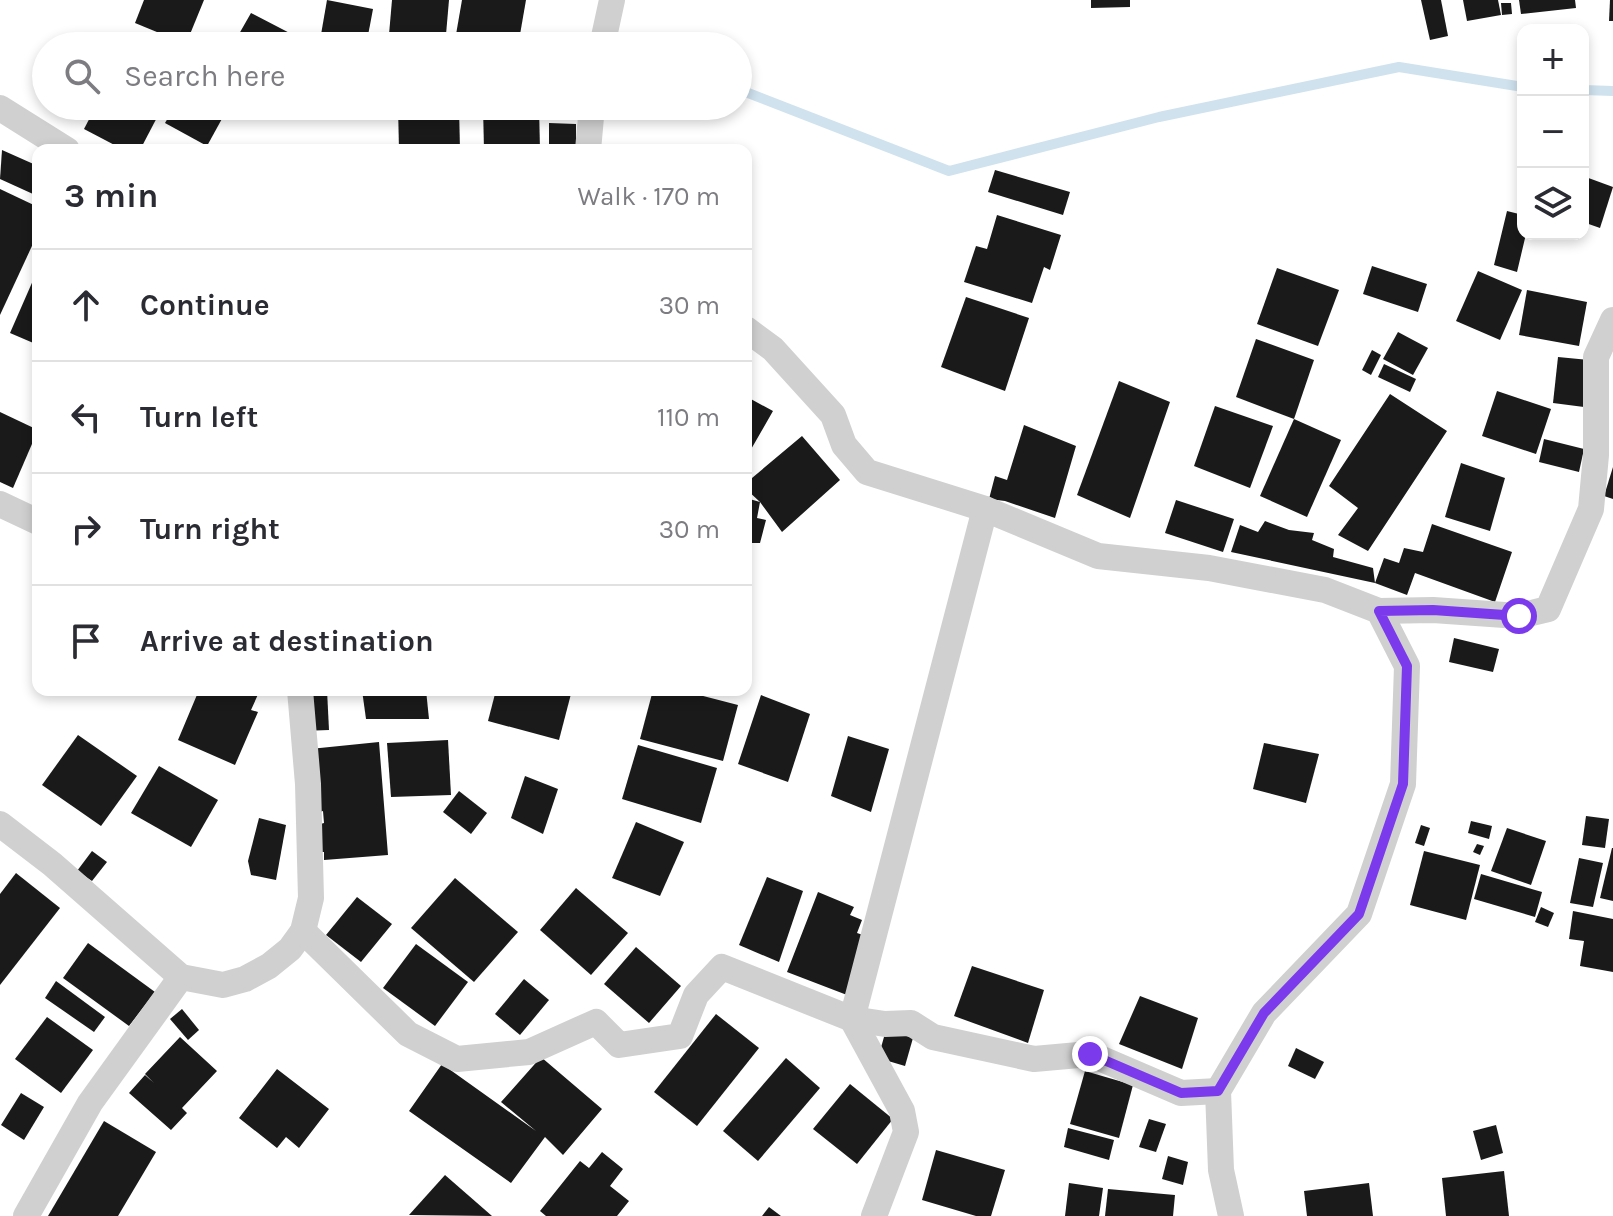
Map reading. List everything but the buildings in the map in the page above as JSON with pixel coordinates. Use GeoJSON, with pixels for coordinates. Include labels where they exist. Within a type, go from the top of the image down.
{"type":"FeatureCollection","features":[{"type":"Feature","properties":{"kind":"street"},"geometry":{"type":"LineString","coordinates":[[605,32],[612,0]]}},
{"type":"Feature","properties":{"kind":"street"},"geometry":{"type":"LineString","coordinates":[[0,108],[57,144]]}},
{"type":"Feature","properties":{"kind":"street"},"geometry":{"type":"LineString","coordinates":[[589,144],[591,120]]}},
{"type":"Feature","properties":{"kind":"street"},"geometry":{"type":"LineString","coordinates":[[752,333],[773,349],[833,415],[844,445],[867,472],[985,509],[1098,556],[1209,568],[1325,590],[1379,611],[1433,610],[1519,616],[1548,609],[1602,510],[1596,455],[1596,357],[1613,320]]}},
{"type":"Feature","properties":{"kind":"street"},"geometry":{"type":"LineString","coordinates":[[0,504],[32,519]]}},
{"type":"Feature","properties":{"kind":"street"},"geometry":{"type":"LineString","coordinates":[[874,1216],[906,1132],[902,1111],[852,1019],[985,509]]}},
{"type":"Feature","properties":{"kind":"street"},"geometry":{"type":"LineString","coordinates":[[1231,1216],[1221,1170],[1218,1091],[1264,1013],[1359,914],[1403,784],[1407,666],[1379,611]]}},
{"type":"Feature","properties":{"kind":"street"},"geometry":{"type":"LineString","coordinates":[[0,824],[52,864],[181,977],[223,985],[245,979],[269,966],[290,949],[303,931],[311,898],[308,784],[301,696]]}},
{"type":"Feature","properties":{"kind":"street"},"geometry":{"type":"LineString","coordinates":[[303,931],[408,1034],[457,1059],[529,1052],[596,1022],[619,1045],[680,1036],[696,995],[722,967],[852,1019],[885,1024],[911,1023],[933,1037],[1034,1059],[1090,1054],[1181,1093],[1218,1091]]}},
{"type":"Feature","properties":{"kind":"street"},"geometry":{"type":"LineString","coordinates":[[26,1216],[90,1103],[181,977]]}},
{"type":"Feature","properties":{"kind":"waterway"},"geometry":{"type":"LineString","coordinates":[[752,94],[949,171],[1159,117],[1399,67],[1517,86]]}},
{"type":"Feature","properties":{"kind":"waterway"},"geometry":{"type":"LineString","coordinates":[[1589,90],[1613,91]]}},
{"type":"Feature","properties":{"kind":"route"},"geometry":{"type":"LineString","coordinates":[[1090,1054],[1181,1093],[1218,1091],[1264,1013],[1359,914],[1403,784],[1407,666],[1379,611],[1433,610],[1519,616]]}}]}
